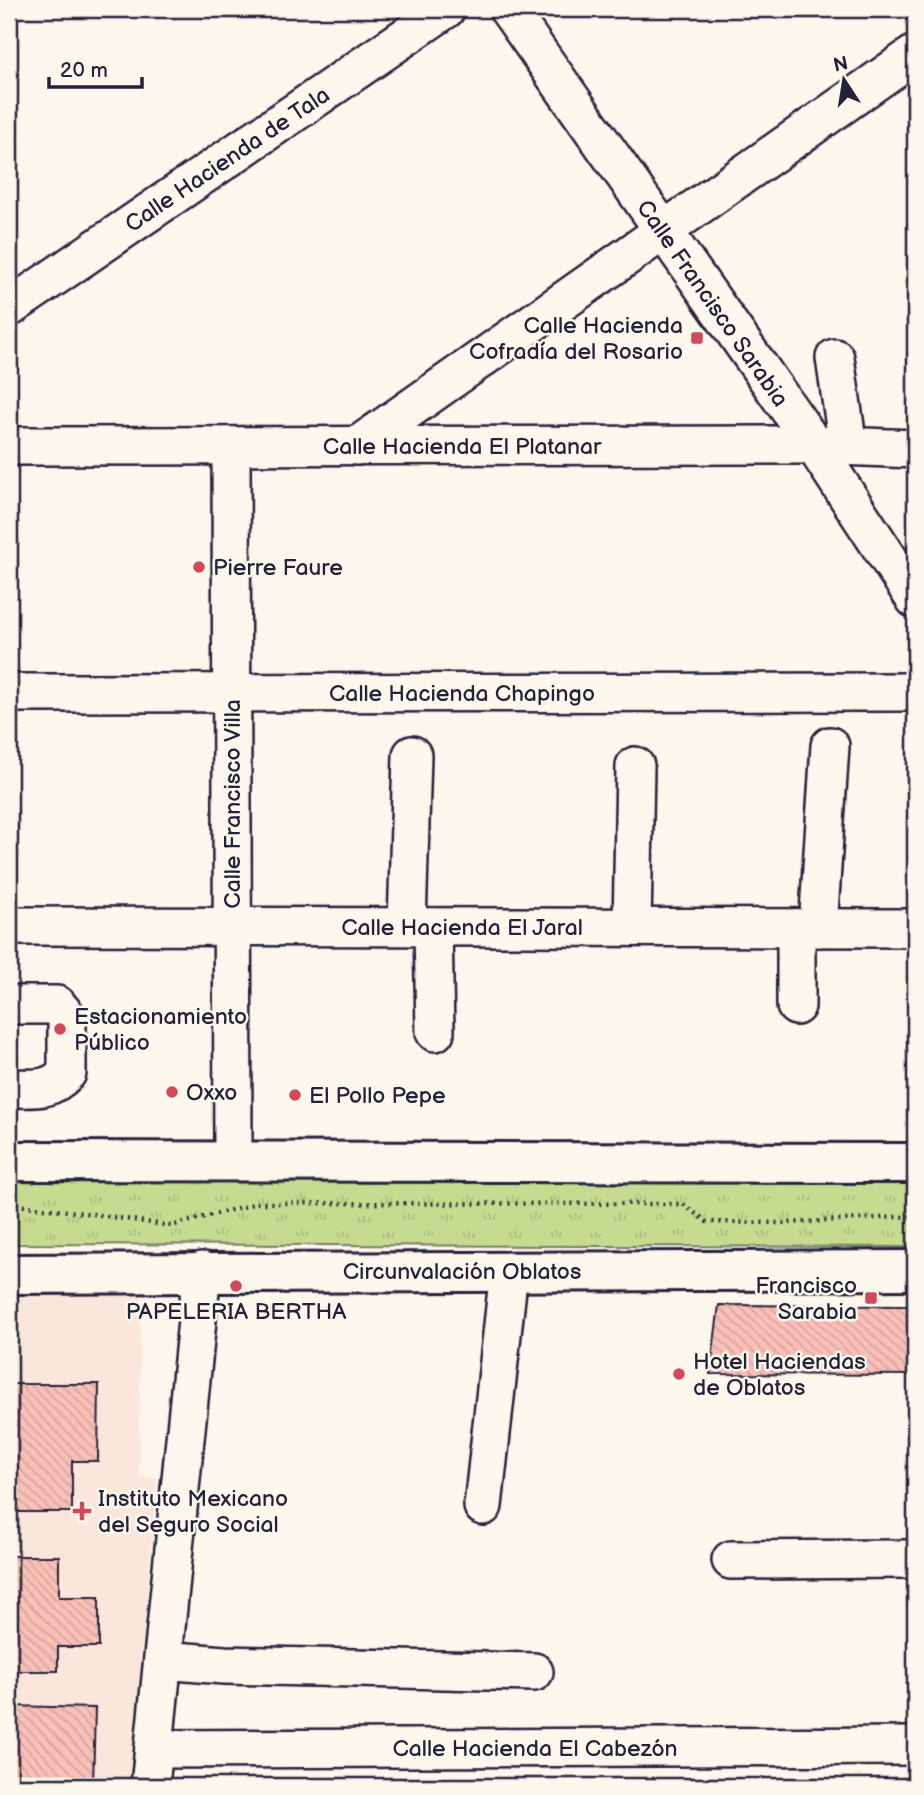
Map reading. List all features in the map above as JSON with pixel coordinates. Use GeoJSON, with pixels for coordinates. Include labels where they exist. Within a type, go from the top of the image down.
{"type":"FeatureCollection","features":[{"type":"Feature","properties":{"kind":"main road"},"geometry":{"type":"LineString","coordinates":[[9,1161],[915,1163]]}},
{"type":"Feature","properties":{"kind":"main road","name":"Circunvalación Oblatos"},"geometry":{"type":"LineString","coordinates":[[9,1274],[202,1271],[915,1270]]}},
{"type":"Feature","properties":{"kind":"street","name":"Calle Hacienda de Tala"},"geometry":{"type":"LineString","coordinates":[[9,309],[446,9]]}},
{"type":"Feature","properties":{"kind":"street","name":"Calle Francisco Sarabia"},"geometry":{"type":"LineString","coordinates":[[508,9],[662,232],[846,446],[915,599]]}},
{"type":"Feature","properties":{"kind":"street"},"geometry":{"type":"LineString","coordinates":[[357,446],[915,54]]}},
{"type":"Feature","properties":{"kind":"street"},"geometry":{"type":"LineString","coordinates":[[835,358],[846,446],[915,419]]}},
{"type":"Feature","properties":{"kind":"street","name":"Calle Hacienda El Platanar"},"geometry":{"type":"LineString","coordinates":[[9,446],[846,446],[915,449]]}},
{"type":"Feature","properties":{"kind":"street","name":"Calle Francisco Villa"},"geometry":{"type":"LineString","coordinates":[[231,446],[233,1161]]}},
{"type":"Feature","properties":{"kind":"street","name":"Calle Hacienda Chapingo"},"geometry":{"type":"LineString","coordinates":[[9,693],[915,692]]}},
{"type":"Feature","properties":{"kind":"street"},"geometry":{"type":"LineString","coordinates":[[796,1006],[830,746]]}},
{"type":"Feature","properties":{"kind":"street"},"geometry":{"type":"LineString","coordinates":[[412,755],[420,926],[435,1032]]}},
{"type":"Feature","properties":{"kind":"street"},"geometry":{"type":"LineString","coordinates":[[632,927],[635,766]]}},
{"type":"Feature","properties":{"kind":"street","name":"Calle Hacienda El Jaral"},"geometry":{"type":"LineString","coordinates":[[9,926],[915,928]]}},
{"type":"Feature","properties":{"kind":"street"},"geometry":{"type":"LineString","coordinates":[[9,1005],[57,1005],[63,1010],[67,1017],[67,1073],[48,1088],[9,1088]]}},
{"type":"Feature","properties":{"kind":"street"},"geometry":{"type":"LineString","coordinates":[[150,1786],[202,1271]]}},
{"type":"Feature","properties":{"kind":"street"},"geometry":{"type":"LineString","coordinates":[[483,1506],[509,1271]]}},
{"type":"Feature","properties":{"kind":"street"},"geometry":{"type":"LineString","coordinates":[[731,1560],[915,1559]]}},
{"type":"Feature","properties":{"kind":"street"},"geometry":{"type":"LineString","coordinates":[[163,1660],[224,1665],[534,1672]]}},
{"type":"Feature","properties":{"kind":"street","name":"Calle Hacienda El Cabezón"},"geometry":{"type":"LineString","coordinates":[[154,1749],[915,1746]]}},
{"type":"Feature","properties":{"kind":"path"},"geometry":{"type":"LineString","coordinates":[[9,1204],[171,1226],[257,1203],[683,1204],[707,1222],[785,1223],[915,1216]]}},
{"type":"Feature","properties":{"kind":"path"},"geometry":{"type":"LineString","coordinates":[[171,1226],[172,1234]]}},
{"type":"Feature","properties":{"kind":"shaded area","name":"Instituto Mexicano del Seguro Social"},"geometry":{"type":"Polygon","coordinates":[[[9,1293],[141,1295],[139,1478],[157,1478],[131,1786],[9,1786],[9,1293]]]}},
{"type":"Feature","properties":{"kind":"green space"},"geometry":{"type":"Polygon","coordinates":[[[9,1173],[915,1181],[915,1247],[9,1244],[9,1173]]]}},
{"type":"Feature","properties":{"kind":"building"},"geometry":{"type":"Polygon","coordinates":[[[719,1305],[915,1306],[915,1375],[710,1374],[719,1305]]]}},
{"type":"Feature","properties":{"kind":"building"},"geometry":{"type":"Polygon","coordinates":[[[9,1384],[99,1384],[98,1461],[72,1461],[72,1512],[9,1512],[9,1384]]]}},
{"type":"Feature","properties":{"kind":"building"},"geometry":{"type":"Polygon","coordinates":[[[9,1556],[59,1556],[59,1597],[99,1597],[99,1647],[58,1647],[58,1671],[9,1671],[9,1556]]]}},
{"type":"Feature","properties":{"kind":"building"},"geometry":{"type":"Polygon","coordinates":[[[9,1706],[95,1708],[93,1786],[9,1786],[9,1706]]]}},
{"type":"Feature","properties":{"kind":"place","name":"Calle Hacienda Cofradía del Rosario"},"geometry":{"type":"Point","coordinates":[697,338]}},
{"type":"Feature","properties":{"kind":"place","name":"Pierre Faure"},"geometry":{"type":"Point","coordinates":[199,567]}},
{"type":"Feature","properties":{"kind":"place","name":"Estacionamiento Público"},"geometry":{"type":"Point","coordinates":[60,1029]}},
{"type":"Feature","properties":{"kind":"place","name":"Oxxo"},"geometry":{"type":"Point","coordinates":[172,1092]}},
{"type":"Feature","properties":{"kind":"place","name":"El Pollo Pepe"},"geometry":{"type":"Point","coordinates":[295,1095]}},
{"type":"Feature","properties":{"kind":"place","name":"PAPELERIA BERTHA"},"geometry":{"type":"Point","coordinates":[236,1286]}},
{"type":"Feature","properties":{"kind":"place","name":"Francisco Sarabia"},"geometry":{"type":"Point","coordinates":[871,1298]}},
{"type":"Feature","properties":{"kind":"place","name":"Hotel Haciendas de Oblatos"},"geometry":{"type":"Point","coordinates":[679,1374]}},
{"type":"Feature","properties":{"kind":"place","name":"Instituto Mexicano del Seguro Social"},"geometry":{"type":"Point","coordinates":[82,1511]}}]}
